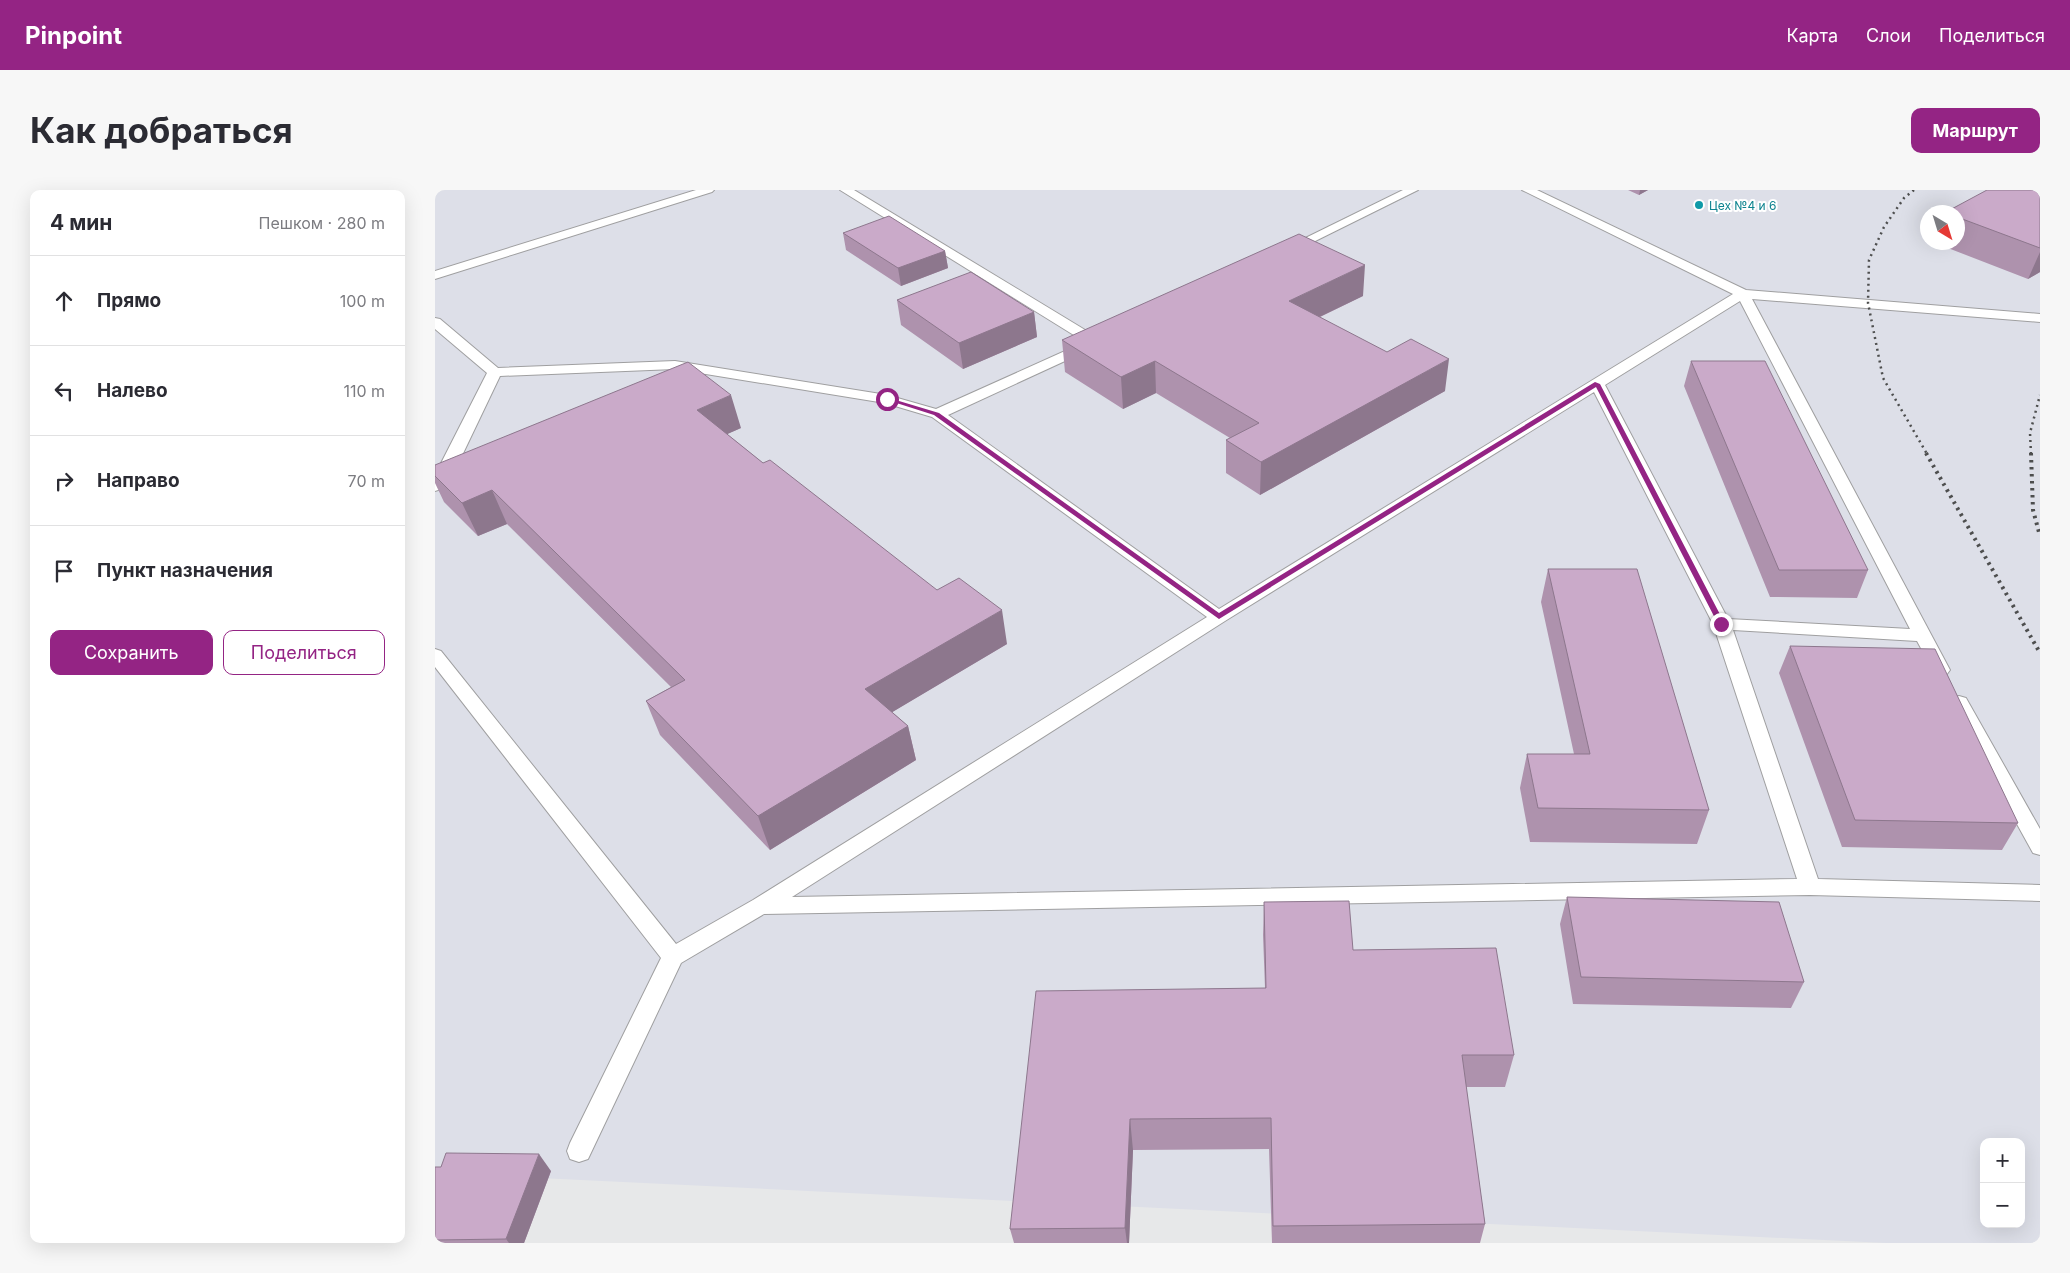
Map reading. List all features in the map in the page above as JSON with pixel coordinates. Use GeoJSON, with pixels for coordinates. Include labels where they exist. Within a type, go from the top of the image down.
{"type":"FeatureCollection","features":[{"type":"Feature","properties":{"kind":"lane"},"geometry":{"type":"LineString","coordinates":[[435,275],[708,190]]}},
{"type":"Feature","properties":{"kind":"lane"},"geometry":{"type":"LineString","coordinates":[[846,190],[1100,340]]}},
{"type":"Feature","properties":{"kind":"lane"},"geometry":{"type":"LineString","coordinates":[[1271,257],[1412,190]]}},
{"type":"Feature","properties":{"kind":"lane"},"geometry":{"type":"LineString","coordinates":[[1528,190],[1743,294],[2040,318]]}},
{"type":"Feature","properties":{"kind":"lane"},"geometry":{"type":"LineString","coordinates":[[579,1151],[673,957],[761,906],[1219,617],[1743,294]]}},
{"type":"Feature","properties":{"kind":"lane"},"geometry":{"type":"LineString","coordinates":[[1743,294],[1921,635],[2040,848]]}},
{"type":"Feature","properties":{"kind":"lane"},"geometry":{"type":"LineString","coordinates":[[435,322],[495,372],[675,365],[887,399],[937,414],[1219,617]]}},
{"type":"Feature","properties":{"kind":"lane"},"geometry":{"type":"LineString","coordinates":[[937,414],[1100,340]]}},
{"type":"Feature","properties":{"kind":"lane"},"geometry":{"type":"LineString","coordinates":[[435,486],[449,466],[495,372]]}},
{"type":"Feature","properties":{"kind":"lane"},"geometry":{"type":"LineString","coordinates":[[1597,384],[1721,624],[1810,887]]}},
{"type":"Feature","properties":{"kind":"lane"},"geometry":{"type":"LineString","coordinates":[[1721,624],[1921,635]]}},
{"type":"Feature","properties":{"kind":"lane"},"geometry":{"type":"LineString","coordinates":[[435,654],[673,957]]}},
{"type":"Feature","properties":{"kind":"lane"},"geometry":{"type":"LineString","coordinates":[[761,906],[1810,887],[2040,893]]}},
{"type":"Feature","properties":{"kind":"shaded area"},"geometry":{"type":"Polygon","coordinates":[[[435,190],[2040,190],[2040,1243],[1886,1243],[435,1173],[435,190]]]}},
{"type":"Feature","properties":{"kind":"building"},"geometry":{"type":"Polygon","coordinates":[[[1987,190],[2040,190],[2040,248],[1965,220],[1965,205],[1959,205],[1987,190]]]}},
{"type":"Feature","properties":{"kind":"building"},"geometry":{"type":"Polygon","coordinates":[[[889,216],[945,251],[898,268],[843,233],[889,216]]]}},
{"type":"Feature","properties":{"kind":"building"},"geometry":{"type":"Polygon","coordinates":[[[1299,234],[1365,265],[1289,301],[1387,352],[1411,339],[1449,359],[1261,462],[1226,440],[1259,423],[1155,361],[1121,377],[1062,340],[1299,234]]]}},
{"type":"Feature","properties":{"kind":"building"},"geometry":{"type":"Polygon","coordinates":[[[971,272],[1034,312],[959,343],[897,300],[971,272]]]}},
{"type":"Feature","properties":{"kind":"building"},"geometry":{"type":"Polygon","coordinates":[[[1691,361],[1765,361],[1868,570],[1779,570],[1691,361]]]}},
{"type":"Feature","properties":{"kind":"building"},"geometry":{"type":"Polygon","coordinates":[[[688,362],[731,395],[697,410],[763,463],[770,460],[937,590],[959,578],[1002,610],[865,689],[908,726],[758,816],[646,701],[685,680],[492,490],[462,503],[435,476],[435,465],[688,362]]]}},
{"type":"Feature","properties":{"kind":"building"},"geometry":{"type":"Polygon","coordinates":[[[1548,569],[1637,569],[1709,810],[1538,808],[1527,754],[1590,754],[1548,569]]]}},
{"type":"Feature","properties":{"kind":"building"},"geometry":{"type":"Polygon","coordinates":[[[1790,646],[1935,649],[2018,823],[1855,820],[1790,646]]]}},
{"type":"Feature","properties":{"kind":"building"},"geometry":{"type":"Polygon","coordinates":[[[1567,897],[1779,902],[1804,982],[1581,977],[1567,897]]]}},
{"type":"Feature","properties":{"kind":"building"},"geometry":{"type":"Polygon","coordinates":[[[1349,901],[1353,950],[1496,948],[1514,1055],[1462,1055],[1485,1224],[1273,1226],[1271,1118],[1130,1119],[1125,1228],[1010,1229],[1036,991],[1266,988],[1264,902],[1349,901]]]}},
{"type":"Feature","properties":{"kind":"building"},"geometry":{"type":"Polygon","coordinates":[[[446,1153],[539,1154],[506,1239],[435,1240],[435,1167],[441,1167],[446,1153]]]}},
{"type":"Feature","properties":{"kind":"railway"},"geometry":{"type":"LineString","coordinates":[[1914,190],[1904,198],[1884,227],[1869,260],[1868,303],[1883,378],[1927,454]]}},
{"type":"Feature","properties":{"kind":"railway"},"geometry":{"type":"LineString","coordinates":[[2031,454],[2030,433],[2040,395]]}},
{"type":"Feature","properties":{"kind":"railway"},"geometry":{"type":"LineString","coordinates":[[1926,453],[2040,653]]}},
{"type":"Feature","properties":{"kind":"railway"},"geometry":{"type":"LineString","coordinates":[[2031,453],[2033,510],[2040,536]]}},
{"type":"Feature","properties":{"kind":"place","name":"Цех №4 и 6"},"geometry":{"type":"Point","coordinates":[1699,205]}},
{"type":"Feature","properties":{"kind":"route"},"geometry":{"type":"LineString","coordinates":[[887,399],[937,414],[1219,617],[1597,384],[1721,624]]}}]}
